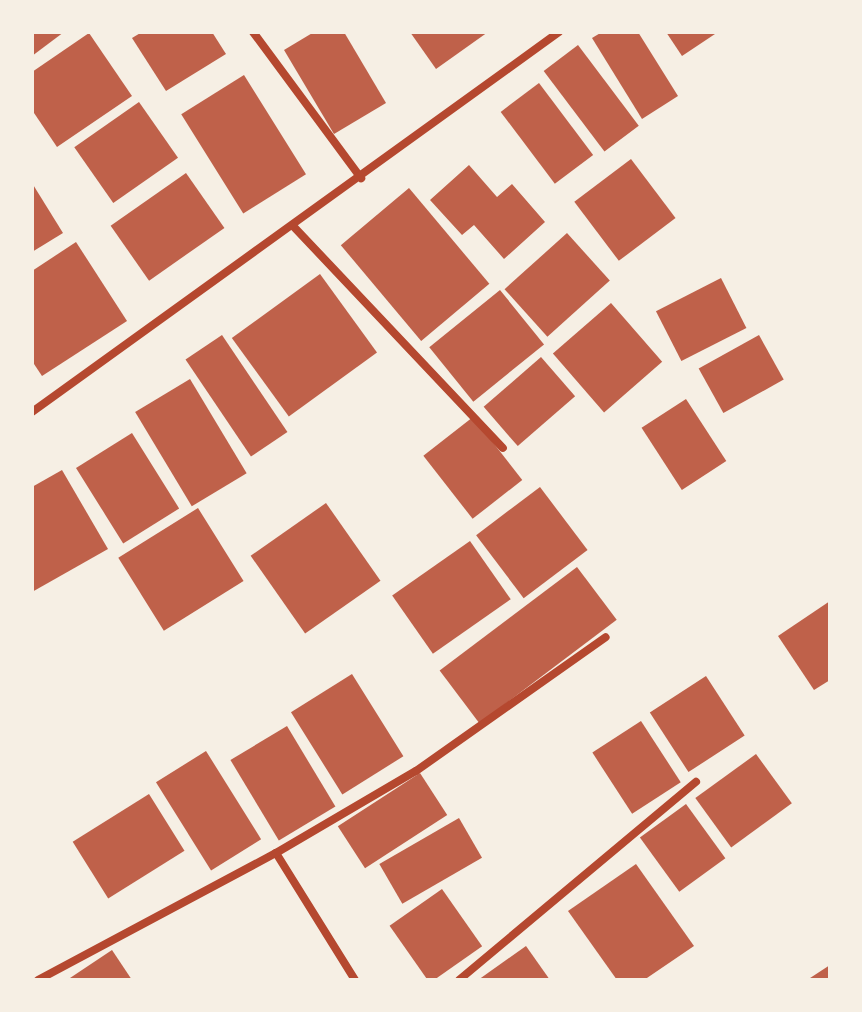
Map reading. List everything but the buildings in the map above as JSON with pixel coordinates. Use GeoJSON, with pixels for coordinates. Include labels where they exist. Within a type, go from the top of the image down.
{"type":"FeatureCollection","features":[{"type":"Feature","properties":{"kind":"street"},"geometry":{"type":"LineString","coordinates":[[253,32],[361,178]]}},
{"type":"Feature","properties":{"kind":"street"},"geometry":{"type":"LineString","coordinates":[[32,412],[294,227],[558,32]]}},
{"type":"Feature","properties":{"kind":"street"},"geometry":{"type":"LineString","coordinates":[[294,227],[503,448]]}},
{"type":"Feature","properties":{"kind":"street"},"geometry":{"type":"LineString","coordinates":[[38,980],[276,853],[460,743],[606,637]]}},
{"type":"Feature","properties":{"kind":"street"},"geometry":{"type":"LineString","coordinates":[[459,980],[696,782]]}},
{"type":"Feature","properties":{"kind":"street"},"geometry":{"type":"LineString","coordinates":[[276,853],[355,980]]}}]}
